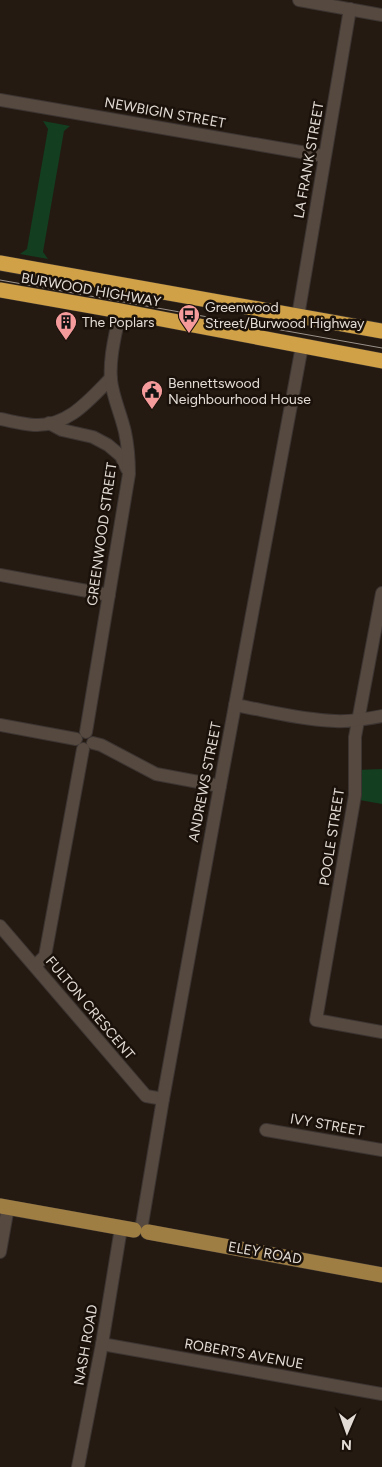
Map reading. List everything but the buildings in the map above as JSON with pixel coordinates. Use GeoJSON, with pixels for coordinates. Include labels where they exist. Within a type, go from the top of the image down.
{"type":"FeatureCollection","features":[{"type":"Feature","properties":{"kind":"highway","name":"BURWOOD HIGHWAY"},"geometry":{"type":"LineString","coordinates":[[0,263],[382,331]]}},
{"type":"Feature","properties":{"kind":"highway","name":"BURWOOD HIGHWAY"},"geometry":{"type":"LineString","coordinates":[[0,290],[382,361]]}},
{"type":"Feature","properties":{"kind":"main road","name":"ELEY ROAD"},"geometry":{"type":"LineString","coordinates":[[4,1207],[136,1228],[382,1275]]}},
{"type":"Feature","properties":{"kind":"street"},"geometry":{"type":"LineString","coordinates":[[298,0],[382,14]]}},
{"type":"Feature","properties":{"kind":"street","name":"LA FRANK STREET"},"geometry":{"type":"LineString","coordinates":[[298,316],[350,9]]}},
{"type":"Feature","properties":{"kind":"street","name":"NEWBIGIN STREET"},"geometry":{"type":"LineString","coordinates":[[0,100],[324,156]]}},
{"type":"Feature","properties":{"kind":"street","name":"GREENWOOD STREET"},"geometry":{"type":"LineString","coordinates":[[36,966],[45,956],[84,741],[129,474],[125,431],[111,378],[111,365],[120,311]]}},
{"type":"Feature","properties":{"kind":"street","name":"ANDREWS STREET"},"geometry":{"type":"LineString","coordinates":[[136,1228],[163,1099],[302,346]]}},
{"type":"Feature","properties":{"kind":"street"},"geometry":{"type":"LineString","coordinates":[[0,419],[35,425],[65,418],[82,408],[111,378]]}},
{"type":"Feature","properties":{"kind":"street"},"geometry":{"type":"LineString","coordinates":[[49,423],[62,430],[93,437],[108,446],[121,456],[129,474]]}},
{"type":"Feature","properties":{"kind":"street"},"geometry":{"type":"LineString","coordinates":[[0,575],[109,594]]}},
{"type":"Feature","properties":{"kind":"street","name":"POOLE STREET"},"geometry":{"type":"LineString","coordinates":[[382,593],[358,720],[355,795],[316,1020],[382,1032]]}},
{"type":"Feature","properties":{"kind":"street"},"geometry":{"type":"LineString","coordinates":[[235,705],[315,720],[358,720],[382,716]]}},
{"type":"Feature","properties":{"kind":"street"},"geometry":{"type":"LineString","coordinates":[[0,725],[101,745],[156,774],[220,786]]}},
{"type":"Feature","properties":{"kind":"street","name":"FULTON CRESCENT"},"geometry":{"type":"LineString","coordinates":[[0,926],[146,1096],[163,1099]]}},
{"type":"Feature","properties":{"kind":"street","name":"IVY STREET"},"geometry":{"type":"LineString","coordinates":[[266,1130],[382,1150]]}},
{"type":"Feature","properties":{"kind":"street"},"geometry":{"type":"LineString","coordinates":[[0,1252],[4,1207]]}},
{"type":"Feature","properties":{"kind":"street","name":"NASH ROAD"},"geometry":{"type":"LineString","coordinates":[[78,1467],[102,1344],[136,1228]]}},
{"type":"Feature","properties":{"kind":"street","name":"ROBERTS AVENUE"},"geometry":{"type":"LineString","coordinates":[[102,1344],[382,1394]]}},
{"type":"Feature","properties":{"kind":"green space"},"geometry":{"type":"Polygon","coordinates":[[[43,121],[70,126],[64,131],[43,252],[48,259],[20,254],[27,249],[48,129],[43,121]]]}},
{"type":"Feature","properties":{"kind":"green space"},"geometry":{"type":"Polygon","coordinates":[[[382,769],[382,804],[354,799],[355,770],[382,769]]]}},
{"type":"Feature","properties":{"kind":"tram line"},"geometry":{"type":"LineString","coordinates":[[0,280],[382,348]]}},
{"type":"Feature","properties":{"kind":"place","name":"Greenwood Street/Burwood Highway"},"geometry":{"type":"Point","coordinates":[189,334]}},
{"type":"Feature","properties":{"kind":"place","name":"The Poplars"},"geometry":{"type":"Point","coordinates":[66,341]}},
{"type":"Feature","properties":{"kind":"place","name":"Bennettswood Neighbourhood House"},"geometry":{"type":"Point","coordinates":[152,410]}}]}
